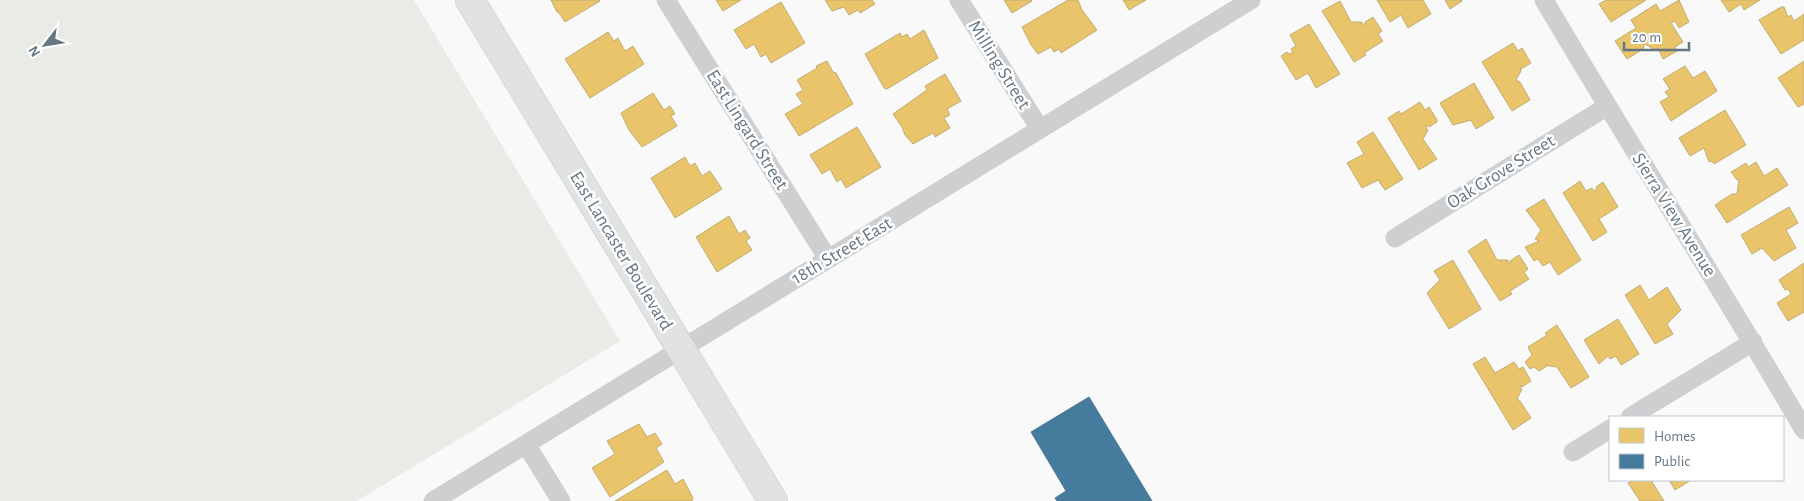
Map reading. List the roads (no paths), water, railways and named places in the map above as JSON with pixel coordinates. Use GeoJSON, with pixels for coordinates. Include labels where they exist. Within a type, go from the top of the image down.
{"type":"FeatureCollection","features":[{"type":"Feature","properties":{"kind":"main road","name":"East Lancaster Boulevard"},"geometry":{"type":"LineString","coordinates":[[470,0],[773,501]]}},
{"type":"Feature","properties":{"kind":"street","name":"East Lingard Street"},"geometry":{"type":"LineString","coordinates":[[666,0],[828,259]]}},
{"type":"Feature","properties":{"kind":"street","name":"Milling Street"},"geometry":{"type":"LineString","coordinates":[[959,0],[1040,129]]}},
{"type":"Feature","properties":{"kind":"street","name":"18th Street East"},"geometry":{"type":"LineString","coordinates":[[432,501],[1249,0]]}},
{"type":"Feature","properties":{"kind":"street","name":"Sierra View Avenue"},"geometry":{"type":"LineString","coordinates":[[1544,0],[1606,107],[1754,342],[1804,430]]}},
{"type":"Feature","properties":{"kind":"street","name":"Oak Grove Street"},"geometry":{"type":"LineString","coordinates":[[1395,238],[1606,107]]}},
{"type":"Feature","properties":{"kind":"street"},"geometry":{"type":"LineString","coordinates":[[1632,416],[1754,342]]}},
{"type":"Feature","properties":{"kind":"street"},"geometry":{"type":"LineString","coordinates":[[1573,452],[1609,430]]}},
{"type":"Feature","properties":{"kind":"street"},"geometry":{"type":"LineString","coordinates":[[526,444],[560,501]]}}]}
